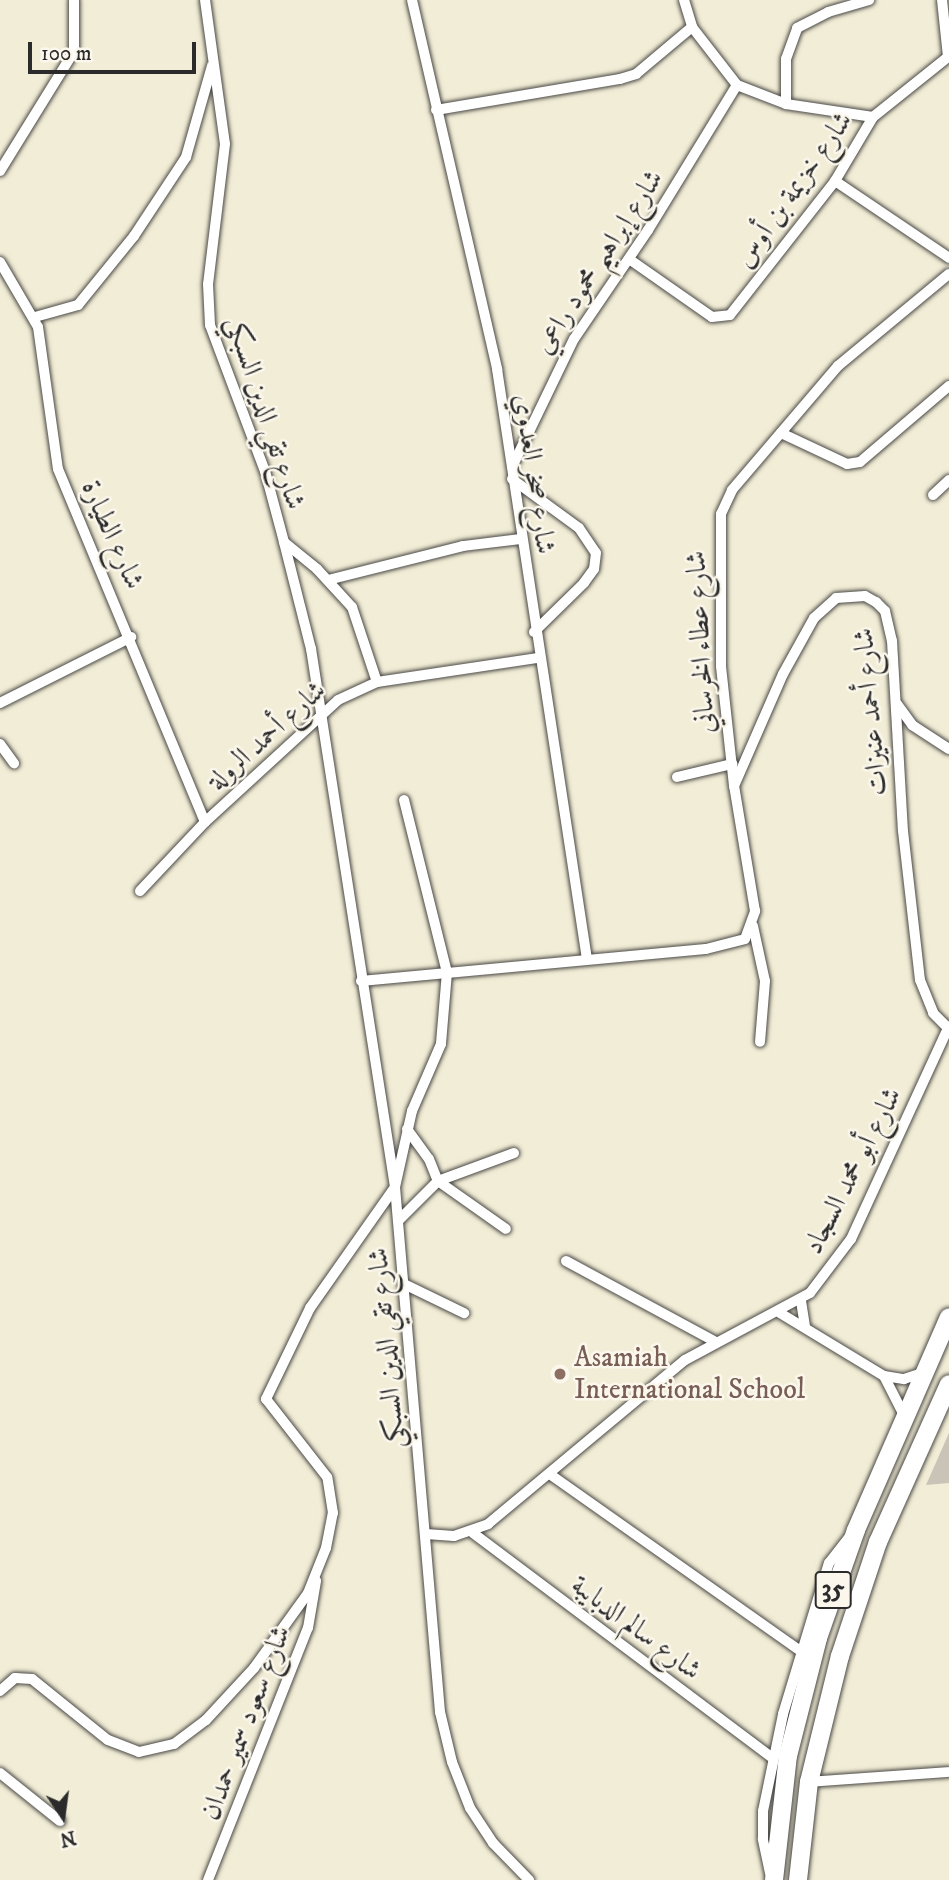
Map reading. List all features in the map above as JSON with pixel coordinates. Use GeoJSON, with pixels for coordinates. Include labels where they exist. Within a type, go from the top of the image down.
{"type":"FeatureCollection","features":[{"type":"Feature","properties":{"kind":"highway","name":"35"},"geometry":{"type":"LineString","coordinates":[[773,1880],[789,1756],[806,1680],[856,1530],[949,1317]]}},
{"type":"Feature","properties":{"kind":"highway","name":"35"},"geometry":{"type":"LineString","coordinates":[[797,1880],[809,1782],[841,1656],[878,1542],[949,1384]]}},
{"type":"Feature","properties":{"kind":"street"},"geometry":{"type":"LineString","coordinates":[[0,172],[74,51],[74,0]]}},
{"type":"Feature","properties":{"kind":"street","name":"شارع تقي الدين السبكي"},"geometry":{"type":"LineString","coordinates":[[205,0],[225,164],[208,311],[218,351],[265,471],[284,542],[328,580],[357,617],[377,682]]}},
{"type":"Feature","properties":{"kind":"street","name":"شارع صخر العدوي"},"geometry":{"type":"LineString","coordinates":[[412,0],[493,345],[538,659],[587,959]]}},
{"type":"Feature","properties":{"kind":"street"},"geometry":{"type":"LineString","coordinates":[[684,0],[692,27],[737,85],[786,104],[873,117]]}},
{"type":"Feature","properties":{"kind":"street"},"geometry":{"type":"LineString","coordinates":[[786,104],[786,59],[797,28],[828,12],[869,0]]}},
{"type":"Feature","properties":{"kind":"street","name":"شارع خزيمة بن أوس"},"geometry":{"type":"LineString","coordinates":[[629,259],[712,317],[724,317],[737,308],[835,181],[873,117],[948,58],[942,0]]}},
{"type":"Feature","properties":{"kind":"street"},"geometry":{"type":"LineString","coordinates":[[436,110],[636,74],[692,27]]}},
{"type":"Feature","properties":{"kind":"street"},"geometry":{"type":"LineString","coordinates":[[35,317],[67,311],[90,295],[165,191],[193,141],[214,58]]}},
{"type":"Feature","properties":{"kind":"street","name":"شارع إبراهيم محمود راعي"},"geometry":{"type":"LineString","coordinates":[[511,474],[551,379],[737,85]]}},
{"type":"Feature","properties":{"kind":"street"},"geometry":{"type":"LineString","coordinates":[[835,181],[949,258]]}},
{"type":"Feature","properties":{"kind":"street","name":"شارع الطيارة"},"geometry":{"type":"LineString","coordinates":[[0,262],[35,317],[55,459],[131,637],[205,822]]}},
{"type":"Feature","properties":{"kind":"street","name":"شارع عطاء الخرساني"},"geometry":{"type":"LineString","coordinates":[[760,1042],[765,981],[753,925],[753,901],[734,786],[718,624],[718,524],[732,490],[847,357],[949,274]]}},
{"type":"Feature","properties":{"kind":"street"},"geometry":{"type":"LineString","coordinates":[[781,433],[847,464],[860,462],[949,386]]}},
{"type":"Feature","properties":{"kind":"street"},"geometry":{"type":"LineString","coordinates":[[511,474],[579,528],[596,553],[594,569],[584,583],[534,632]]}},
{"type":"Feature","properties":{"kind":"street"},"geometry":{"type":"LineString","coordinates":[[933,495],[949,480]]}},
{"type":"Feature","properties":{"kind":"street"},"geometry":{"type":"LineString","coordinates":[[328,580],[463,545],[520,539]]}},
{"type":"Feature","properties":{"kind":"street"},"geometry":{"type":"LineString","coordinates":[[284,542],[311,649],[395,1187]]}},
{"type":"Feature","properties":{"kind":"street","name":"شارع أحمد عنيزات"},"geometry":{"type":"LineString","coordinates":[[734,786],[801,640],[825,605],[836,598],[865,596],[885,611],[896,702],[903,831],[917,959],[926,1000],[949,1027]]}},
{"type":"Feature","properties":{"kind":"street"},"geometry":{"type":"LineString","coordinates":[[0,703],[131,637]]}},
{"type":"Feature","properties":{"kind":"street","name":"شارع أحمد الرولة"},"geometry":{"type":"LineString","coordinates":[[140,891],[205,822],[338,701],[377,682],[538,659]]}},
{"type":"Feature","properties":{"kind":"street"},"geometry":{"type":"LineString","coordinates":[[896,702],[912,725],[949,748]]}},
{"type":"Feature","properties":{"kind":"street"},"geometry":{"type":"LineString","coordinates":[[0,744],[13,763]]}},
{"type":"Feature","properties":{"kind":"street"},"geometry":{"type":"LineString","coordinates":[[677,777],[732,764]]}},
{"type":"Feature","properties":{"kind":"street","name":"شارع تقي الدين السبكي"},"geometry":{"type":"LineString","coordinates":[[404,800],[447,972],[441,1044],[407,1129],[395,1187],[440,1712],[452,1762],[482,1828],[529,1880]]}},
{"type":"Feature","properties":{"kind":"street"},"geometry":{"type":"LineString","coordinates":[[361,982],[726,946],[745,939],[753,925]]}},
{"type":"Feature","properties":{"kind":"street","name":"شارع أبو محمد السجاد"},"geometry":{"type":"LineString","coordinates":[[473,1533],[551,1475],[642,1393],[714,1341],[780,1313],[801,1301],[822,1280],[851,1239],[949,1027]]}},
{"type":"Feature","properties":{"kind":"street"},"geometry":{"type":"LineString","coordinates":[[407,1129],[429,1159],[438,1181],[506,1229]]}},
{"type":"Feature","properties":{"kind":"street"},"geometry":{"type":"LineString","coordinates":[[399,1220],[438,1181],[514,1153]]}},
{"type":"Feature","properties":{"kind":"street","name":"شارع سعود سمير حمدان"},"geometry":{"type":"LineString","coordinates":[[208,1880],[308,1628],[316,1580],[333,1513],[331,1489],[315,1456],[271,1410],[267,1392],[297,1331],[395,1187]]}},
{"type":"Feature","properties":{"kind":"street"},"geometry":{"type":"LineString","coordinates":[[566,1261],[714,1341]]}},
{"type":"Feature","properties":{"kind":"street"},"geometry":{"type":"LineString","coordinates":[[404,1284],[464,1313]]}},
{"type":"Feature","properties":{"kind":"street"},"geometry":{"type":"LineString","coordinates":[[801,1301],[806,1327]]}},
{"type":"Feature","properties":{"kind":"street"},"geometry":{"type":"LineString","coordinates":[[780,1313],[884,1376],[904,1379],[923,1373]]}},
{"type":"Feature","properties":{"kind":"street"},"geometry":{"type":"LineString","coordinates":[[884,1376],[904,1415]]}},
{"type":"Feature","properties":{"kind":"street"},"geometry":{"type":"LineString","coordinates":[[551,1475],[642,1543],[799,1650]]}},
{"type":"Feature","properties":{"kind":"street"},"geometry":{"type":"LineString","coordinates":[[773,1880],[762,1832],[773,1758],[799,1650],[834,1552],[856,1530]]}},
{"type":"Feature","properties":{"kind":"street"},"geometry":{"type":"LineString","coordinates":[[426,1534],[473,1533]]}},
{"type":"Feature","properties":{"kind":"street","name":"شارع سالم الدبايبة"},"geometry":{"type":"LineString","coordinates":[[473,1533],[773,1758]]}},
{"type":"Feature","properties":{"kind":"street","name":"شارع سعود سمير حمدان"},"geometry":{"type":"LineString","coordinates":[[0,1692],[15,1678],[32,1679],[108,1740],[139,1752],[160,1749],[187,1736],[230,1696],[316,1580]]}},
{"type":"Feature","properties":{"kind":"street"},"geometry":{"type":"LineString","coordinates":[[809,1782],[949,1772]]}},
{"type":"Feature","properties":{"kind":"street"},"geometry":{"type":"LineString","coordinates":[[0,1773],[60,1821]]}},
{"type":"Feature","properties":{"kind":"shaded area"},"geometry":{"type":"Polygon","coordinates":[[[949,1433],[949,1483],[926,1485],[949,1433]]]}},
{"type":"Feature","properties":{"kind":"place","name":"Asamiah International School"},"geometry":{"type":"Point","coordinates":[560,1374]}}]}
